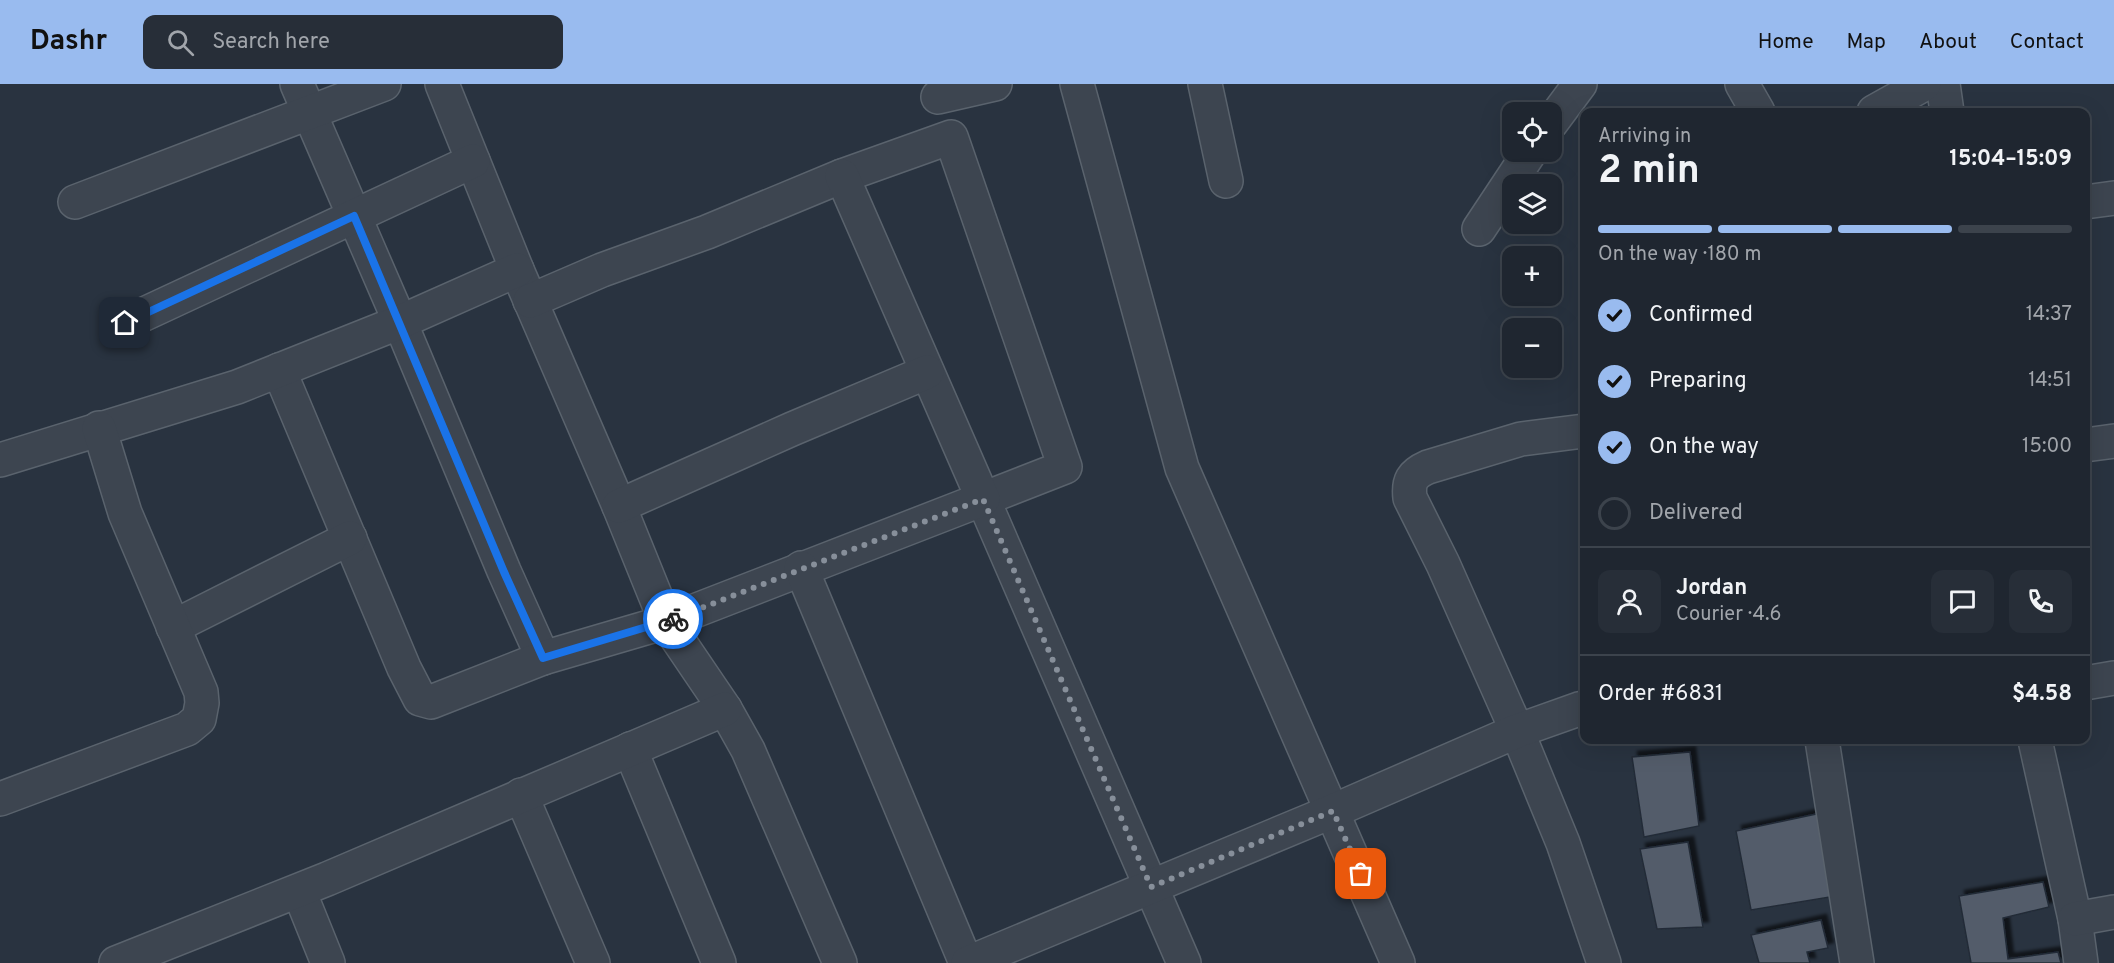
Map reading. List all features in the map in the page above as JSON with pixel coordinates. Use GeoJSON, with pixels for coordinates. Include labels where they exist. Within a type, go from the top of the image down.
{"type":"FeatureCollection","features":[{"type":"Feature","properties":{"kind":"street"},"geometry":{"type":"LineString","coordinates":[[75,202],[303,98],[384,84]]}},
{"type":"Feature","properties":{"kind":"street"},"geometry":{"type":"LineString","coordinates":[[442,84],[516,270],[619,506],[666,622],[725,709],[748,750],[840,963]]}},
{"type":"Feature","properties":{"kind":"street"},"geometry":{"type":"LineString","coordinates":[[279,370],[404,668],[420,699],[431,702],[543,658],[666,622],[1065,467],[936,90],[995,84]]}},
{"type":"Feature","properties":{"kind":"street"},"geometry":{"type":"LineString","coordinates":[[1077,84],[1182,468],[1398,963]]}},
{"type":"Feature","properties":{"kind":"street"},"geometry":{"type":"LineString","coordinates":[[1205,84],[1226,181]]}},
{"type":"Feature","properties":{"kind":"street"},"geometry":{"type":"LineString","coordinates":[[1562,108],[1580,84]]}},
{"type":"Feature","properties":{"kind":"street"},"geometry":{"type":"LineString","coordinates":[[1742,84],[1756,108]]}},
{"type":"Feature","properties":{"kind":"street"},"geometry":{"type":"LineString","coordinates":[[1881,108],[1924,84]]}},
{"type":"Feature","properties":{"kind":"street"},"geometry":{"type":"LineString","coordinates":[[1943,84],[1946,108]]}},
{"type":"Feature","properties":{"kind":"street"},"geometry":{"type":"LineString","coordinates":[[303,98],[400,322],[504,572],[543,658]]}},
{"type":"Feature","properties":{"kind":"street"},"geometry":{"type":"LineString","coordinates":[[530,301],[602,270],[707,232],[842,176],[951,137]]}},
{"type":"Feature","properties":{"kind":"street"},"geometry":{"type":"LineString","coordinates":[[125,323],[473,162]]}},
{"type":"Feature","properties":{"kind":"street"},"geometry":{"type":"LineString","coordinates":[[1479,229],[1523,162]]}},
{"type":"Feature","properties":{"kind":"street"},"geometry":{"type":"LineString","coordinates":[[842,176],[1184,963]]}},
{"type":"Feature","properties":{"kind":"street"},"geometry":{"type":"LineString","coordinates":[[2090,201],[2114,198]]}},
{"type":"Feature","properties":{"kind":"street"},"geometry":{"type":"LineString","coordinates":[[0,460],[237,387],[400,322],[516,270]]}},
{"type":"Feature","properties":{"kind":"street"},"geometry":{"type":"LineString","coordinates":[[619,506],[927,372]]}},
{"type":"Feature","properties":{"kind":"street"},"geometry":{"type":"LineString","coordinates":[[0,799],[187,729],[199,719],[202,703],[201,692],[125,513],[99,428]]}},
{"type":"Feature","properties":{"kind":"street"},"geometry":{"type":"LineString","coordinates":[[1580,432],[1521,439],[1428,467],[1418,471],[1412,477],[1408,487],[1410,498],[1443,564],[1563,843],[1604,963]]}},
{"type":"Feature","properties":{"kind":"street"},"geometry":{"type":"LineString","coordinates":[[2090,444],[2114,441]]}},
{"type":"Feature","properties":{"kind":"street"},"geometry":{"type":"LineString","coordinates":[[173,627],[350,538]]}},
{"type":"Feature","properties":{"kind":"street"},"geometry":{"type":"LineString","coordinates":[[801,568],[967,963],[1333,811],[1516,731],[1580,709]]}},
{"type":"Feature","properties":{"kind":"street"},"geometry":{"type":"LineString","coordinates":[[2090,682],[2114,678]]}},
{"type":"Feature","properties":{"kind":"street"},"geometry":{"type":"LineString","coordinates":[[116,963],[180,951],[299,891],[725,709]]}},
{"type":"Feature","properties":{"kind":"street"},"geometry":{"type":"LineString","coordinates":[[1823,744],[1857,963]]}},
{"type":"Feature","properties":{"kind":"street"},"geometry":{"type":"LineString","coordinates":[[2036,744],[2075,919],[2081,963]]}},
{"type":"Feature","properties":{"kind":"street"},"geometry":{"type":"LineString","coordinates":[[630,749],[719,963]]}},
{"type":"Feature","properties":{"kind":"street"},"geometry":{"type":"LineString","coordinates":[[521,795],[593,963]]}},
{"type":"Feature","properties":{"kind":"street"},"geometry":{"type":"LineString","coordinates":[[299,891],[328,963]]}},
{"type":"Feature","properties":{"kind":"street"},"geometry":{"type":"LineString","coordinates":[[2075,919],[2114,912]]}},
{"type":"Feature","properties":{"kind":"building"},"geometry":{"type":"Polygon","coordinates":[[[1690,752],[1699,826],[1644,837],[1632,757],[1690,752]]]}},
{"type":"Feature","properties":{"kind":"building"},"geometry":{"type":"Polygon","coordinates":[[[1821,813],[1830,897],[1751,910],[1736,831],[1821,813]]]}},
{"type":"Feature","properties":{"kind":"building"},"geometry":{"type":"Polygon","coordinates":[[[1688,842],[1703,927],[1657,929],[1640,849],[1688,842]]]}},
{"type":"Feature","properties":{"kind":"building"},"geometry":{"type":"Polygon","coordinates":[[[2043,882],[2049,907],[2003,918],[2008,959],[2058,952],[2061,963],[1971,963],[1959,896],[2043,882]]]}},
{"type":"Feature","properties":{"kind":"building"},"geometry":{"type":"Polygon","coordinates":[[[1821,920],[1828,948],[1807,952],[1810,963],[1759,963],[1751,935],[1821,920]]]}},
{"type":"Feature","properties":{"kind":"way so far"},"geometry":{"type":"LineString","coordinates":[[673,619],[983,499],[1151,887],[1333,811],[1361,874]]}},
{"type":"Feature","properties":{"kind":"route"},"geometry":{"type":"LineString","coordinates":[[125,323],[354,216],[504,572],[543,658],[673,619]]}}]}
